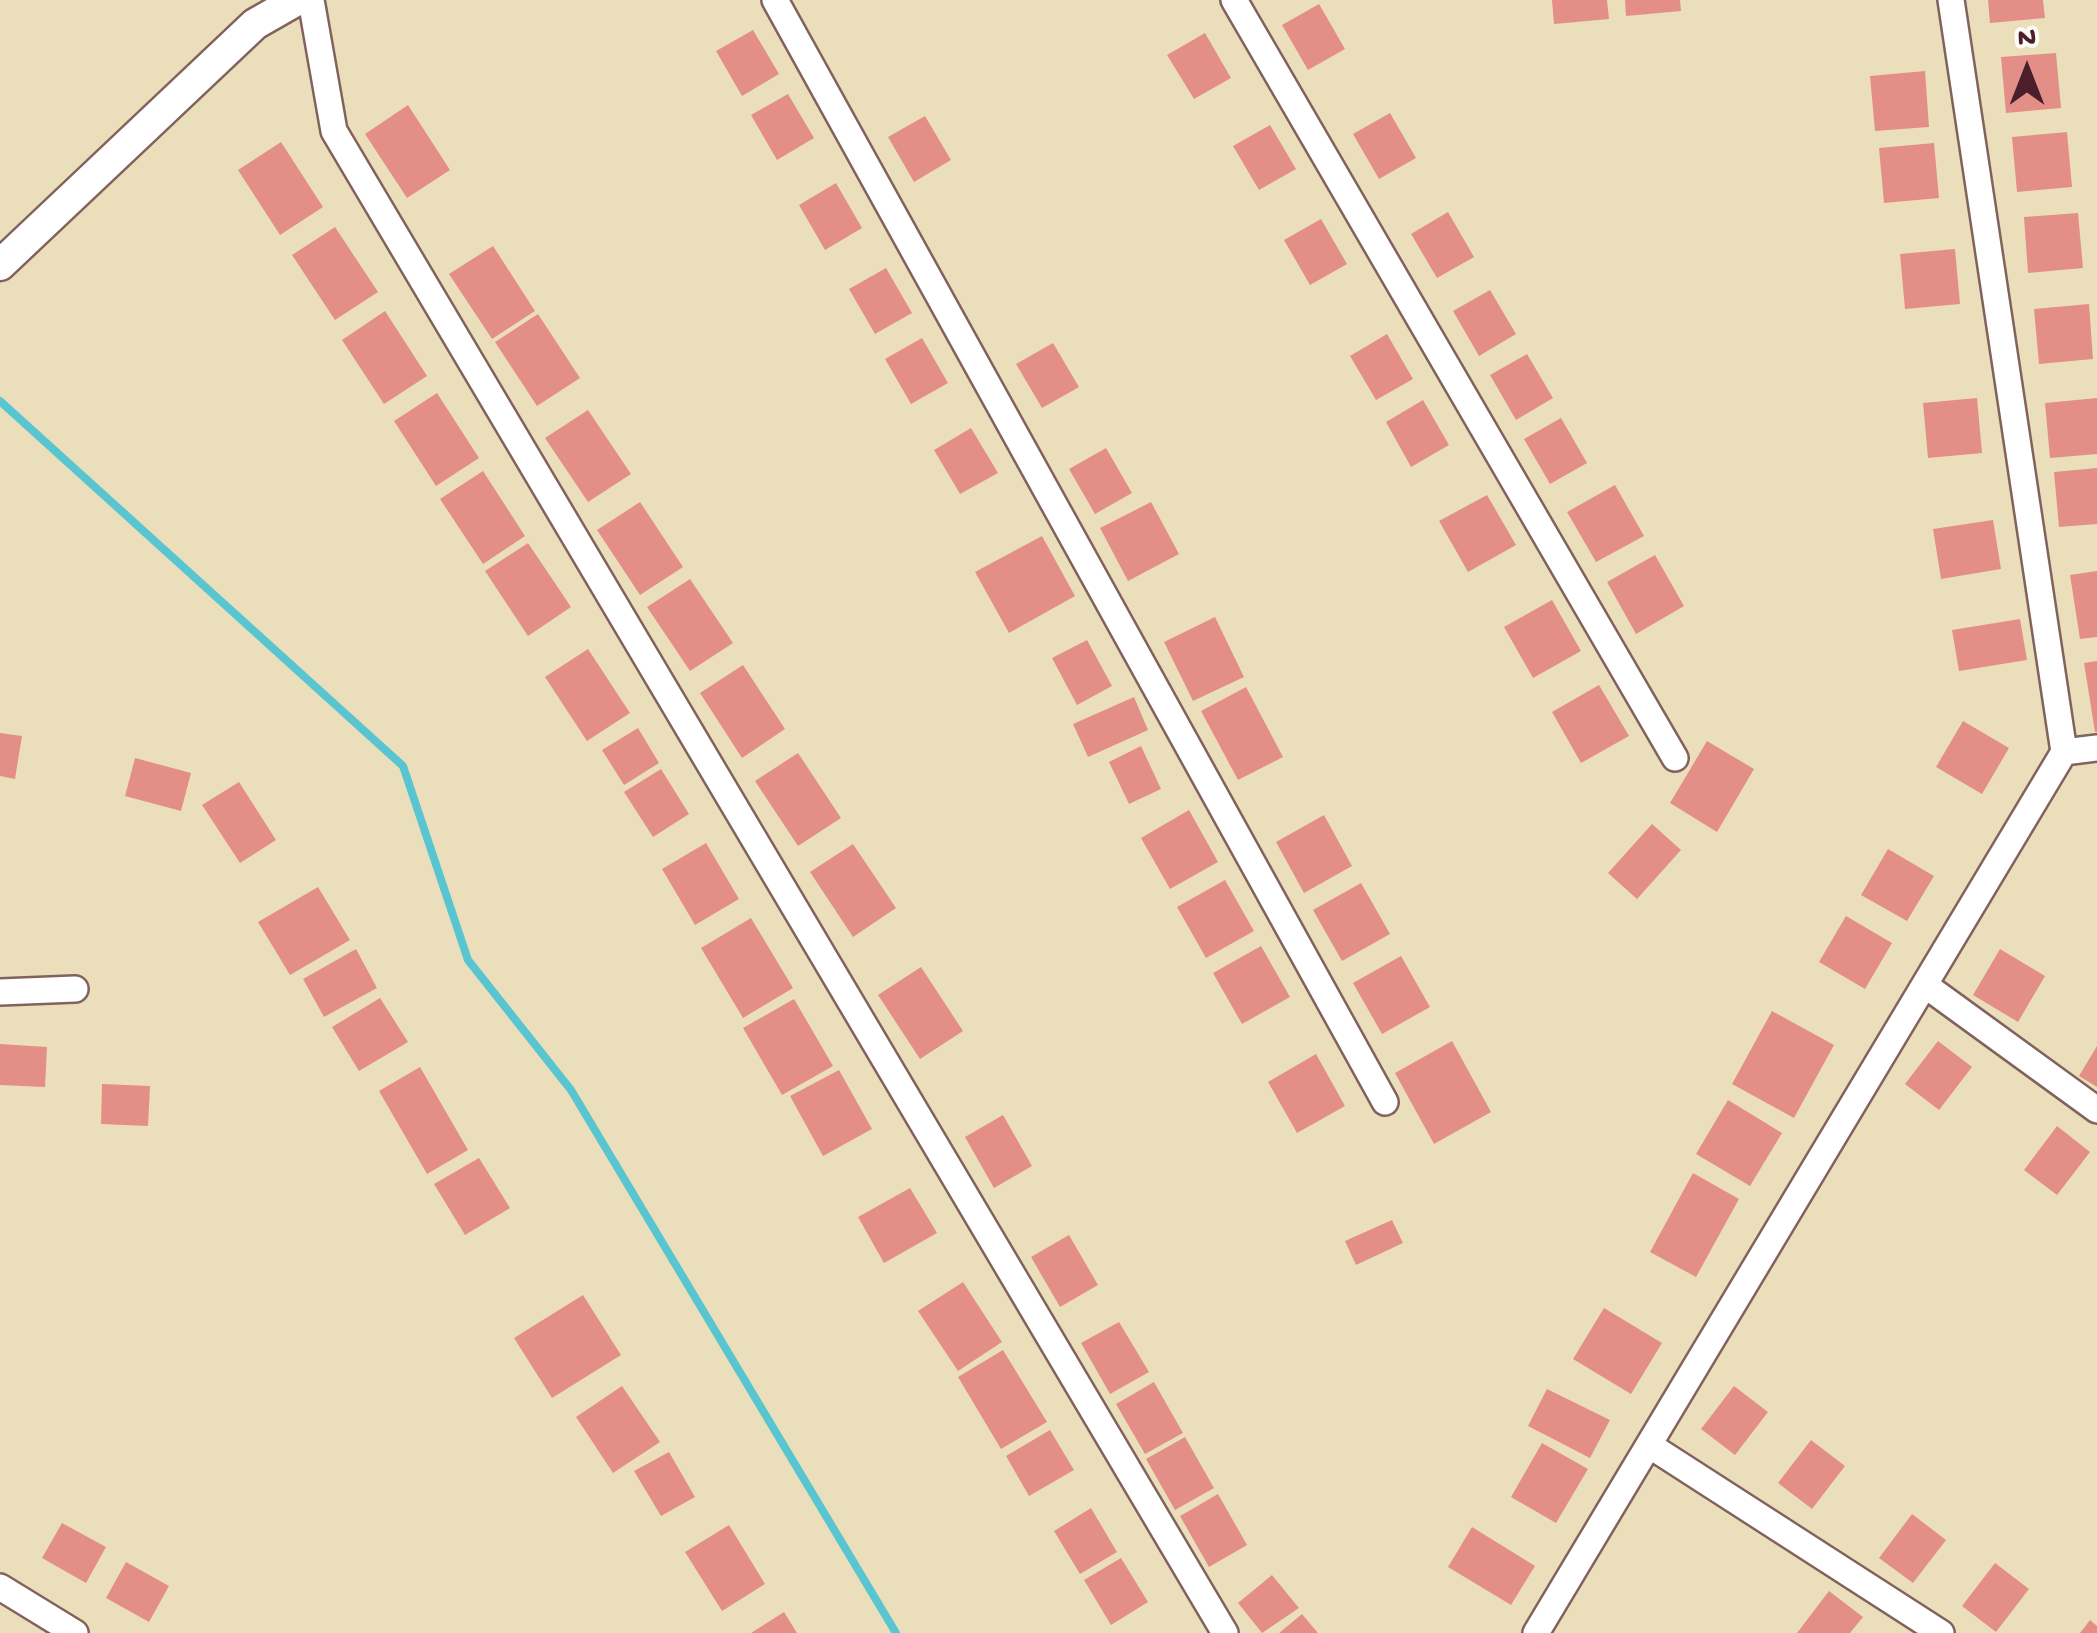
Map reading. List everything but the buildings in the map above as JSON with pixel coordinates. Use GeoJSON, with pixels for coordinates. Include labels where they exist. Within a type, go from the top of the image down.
{"type":"FeatureCollection","features":[{"type":"Feature","properties":{"kind":"street"},"geometry":{"type":"LineString","coordinates":[[0,265],[255,24],[296,0]]}},
{"type":"Feature","properties":{"kind":"street"},"geometry":{"type":"LineString","coordinates":[[311,0],[334,131],[1225,1633]]}},
{"type":"Feature","properties":{"kind":"street"},"geometry":{"type":"LineString","coordinates":[[775,0],[1385,1102]]}},
{"type":"Feature","properties":{"kind":"street"},"geometry":{"type":"LineString","coordinates":[[1234,0],[1675,758]]}},
{"type":"Feature","properties":{"kind":"street"},"geometry":{"type":"LineString","coordinates":[[1536,1633],[2064,752],[1951,0]]}},
{"type":"Feature","properties":{"kind":"street"},"geometry":{"type":"LineString","coordinates":[[2064,752],[2097,748]]}},
{"type":"Feature","properties":{"kind":"street"},"geometry":{"type":"LineString","coordinates":[[1925,985],[2097,1110]]}},
{"type":"Feature","properties":{"kind":"street"},"geometry":{"type":"LineString","coordinates":[[0,992],[75,989]]}},
{"type":"Feature","properties":{"kind":"street"},"geometry":{"type":"LineString","coordinates":[[1649,1445],[1941,1633]]}},
{"type":"Feature","properties":{"kind":"street"},"geometry":{"type":"LineString","coordinates":[[0,1587],[76,1633]]}},
{"type":"Feature","properties":{"kind":"waterway"},"geometry":{"type":"LineString","coordinates":[[0,401],[403,766],[468,960],[571,1090],[896,1633]]}}]}
